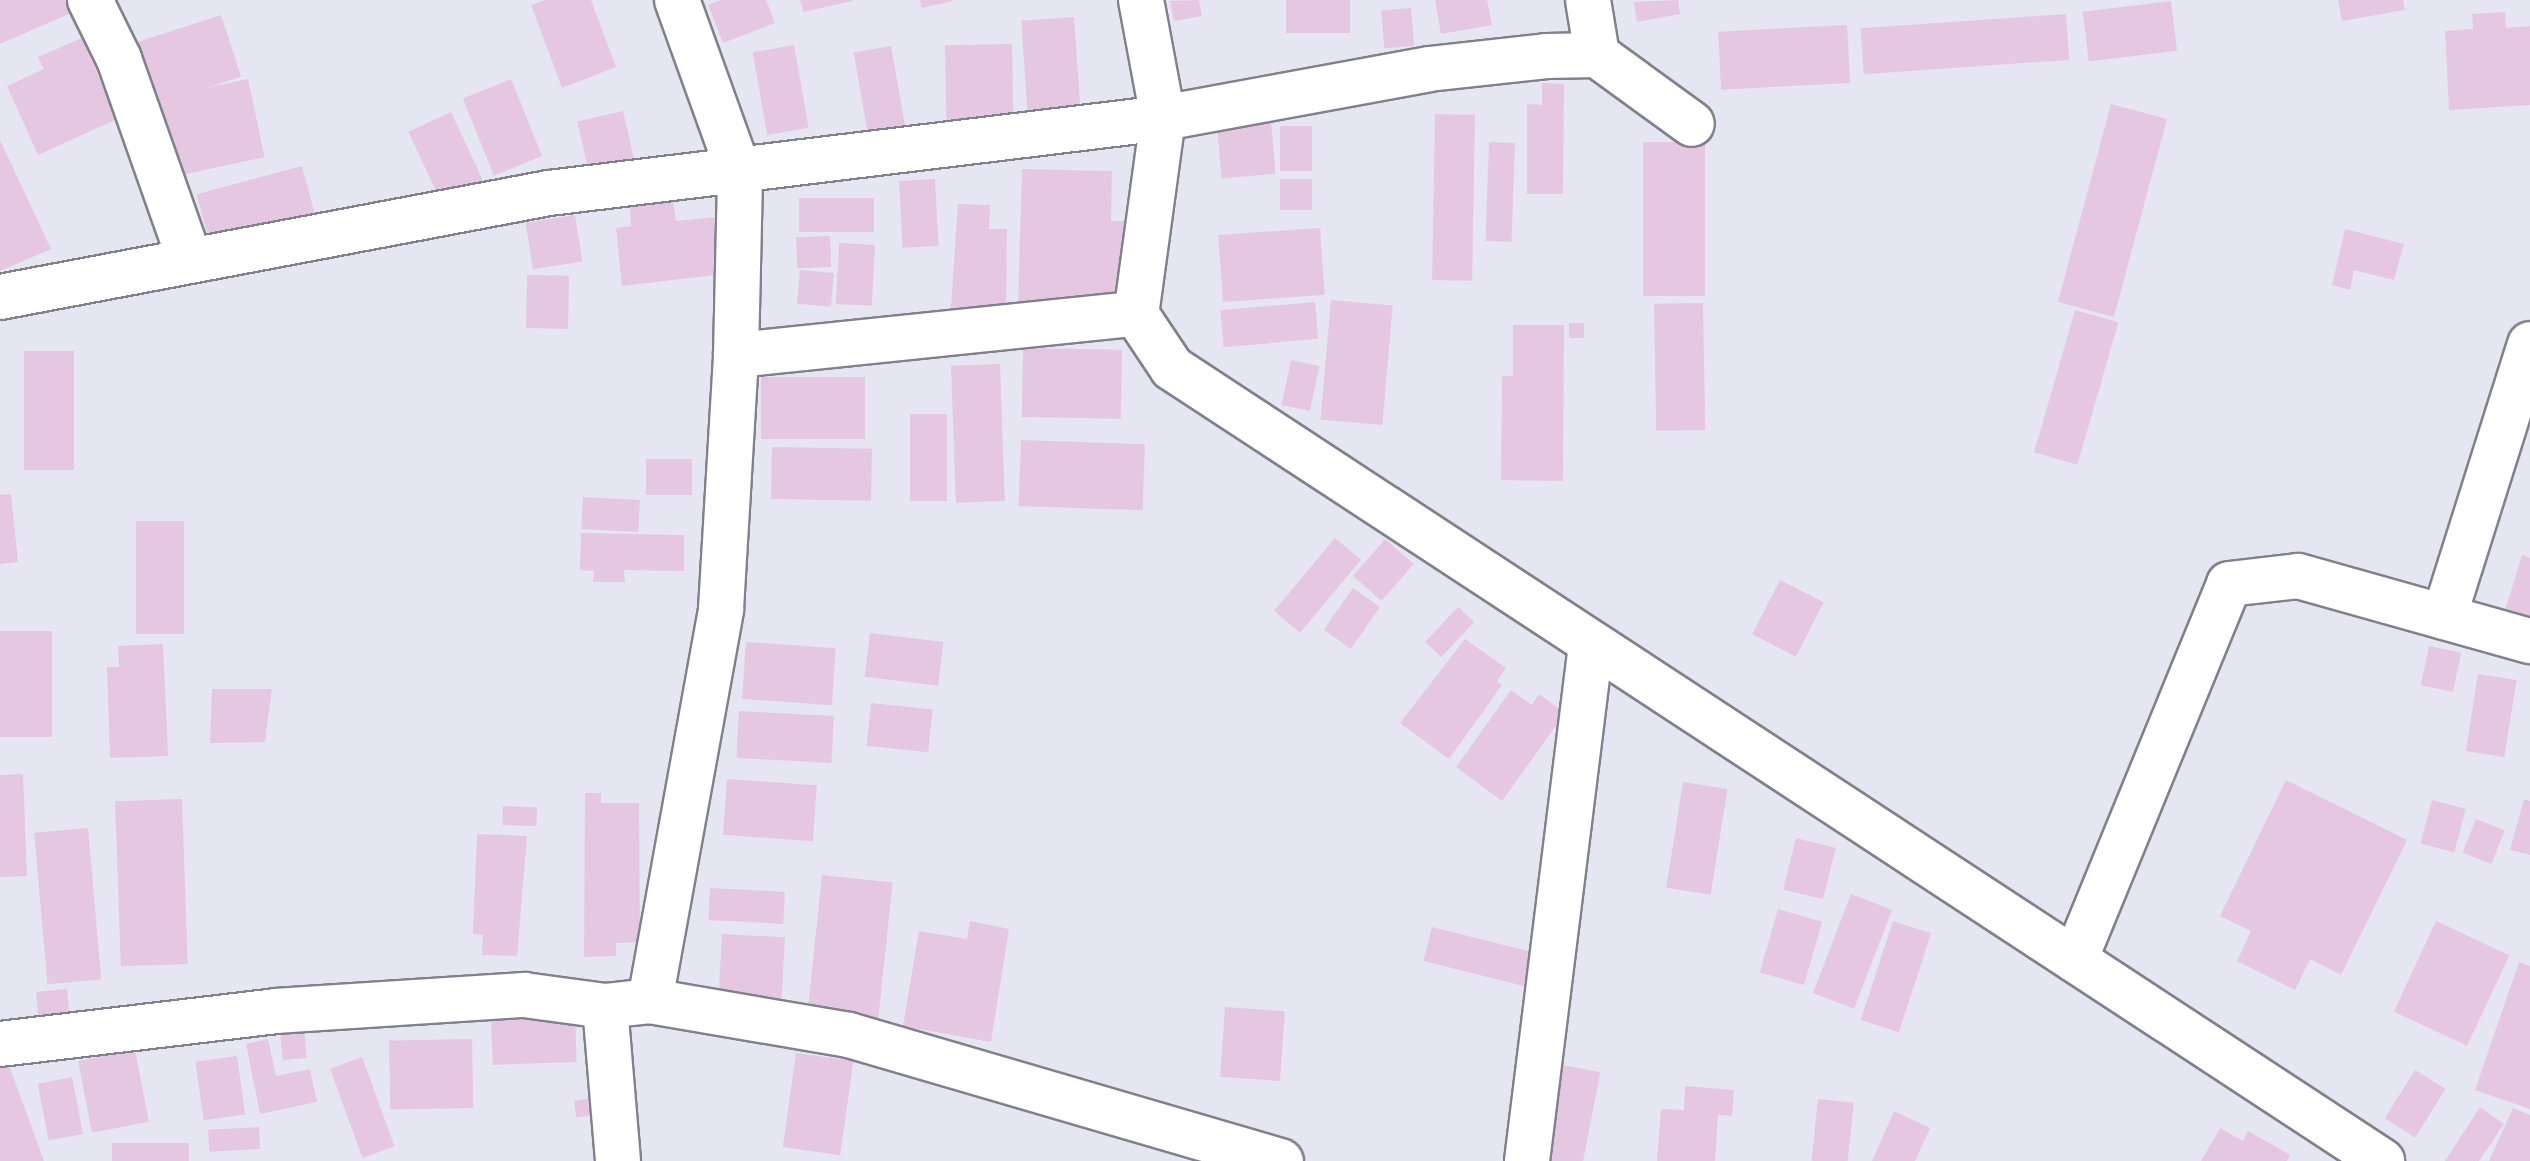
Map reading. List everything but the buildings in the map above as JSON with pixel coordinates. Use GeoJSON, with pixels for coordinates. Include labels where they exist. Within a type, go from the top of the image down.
{"type":"FeatureCollection","features":[{"type":"Feature","properties":{"kind":"street"},"geometry":{"type":"LineString","coordinates":[[90,0],[119,59],[189,258]]}},
{"type":"Feature","properties":{"kind":"street"},"geometry":{"type":"LineString","coordinates":[[650,1001],[721,609],[736,355],[740,175],[677,0]]}},
{"type":"Feature","properties":{"kind":"street"},"geometry":{"type":"LineString","coordinates":[[1141,0],[1163,118],[1136,314],[1172,368],[2382,1161]]}},
{"type":"Feature","properties":{"kind":"street"},"geometry":{"type":"LineString","coordinates":[[1588,0],[1597,55]]}},
{"type":"Feature","properties":{"kind":"street"},"geometry":{"type":"LineString","coordinates":[[0,297],[189,258],[549,193],[740,175],[1163,118],[1429,69],[1597,55],[1692,124]]}},
{"type":"Feature","properties":{"kind":"street"},"geometry":{"type":"LineString","coordinates":[[736,355],[1136,314]]}},
{"type":"Feature","properties":{"kind":"street"},"geometry":{"type":"LineString","coordinates":[[2444,617],[2529,350]]}},
{"type":"Feature","properties":{"kind":"street"},"geometry":{"type":"LineString","coordinates":[[2075,960],[2229,584],[2298,576],[2530,641]]}},
{"type":"Feature","properties":{"kind":"street"},"geometry":{"type":"LineString","coordinates":[[1527,1161],[1591,645]]}},
{"type":"Feature","properties":{"kind":"street"},"geometry":{"type":"LineString","coordinates":[[0,1044],[275,1011],[524,995],[605,1006],[650,1001],[849,1035],[1281,1161]]}},
{"type":"Feature","properties":{"kind":"street"},"geometry":{"type":"LineString","coordinates":[[605,1006],[618,1161]]}}]}
